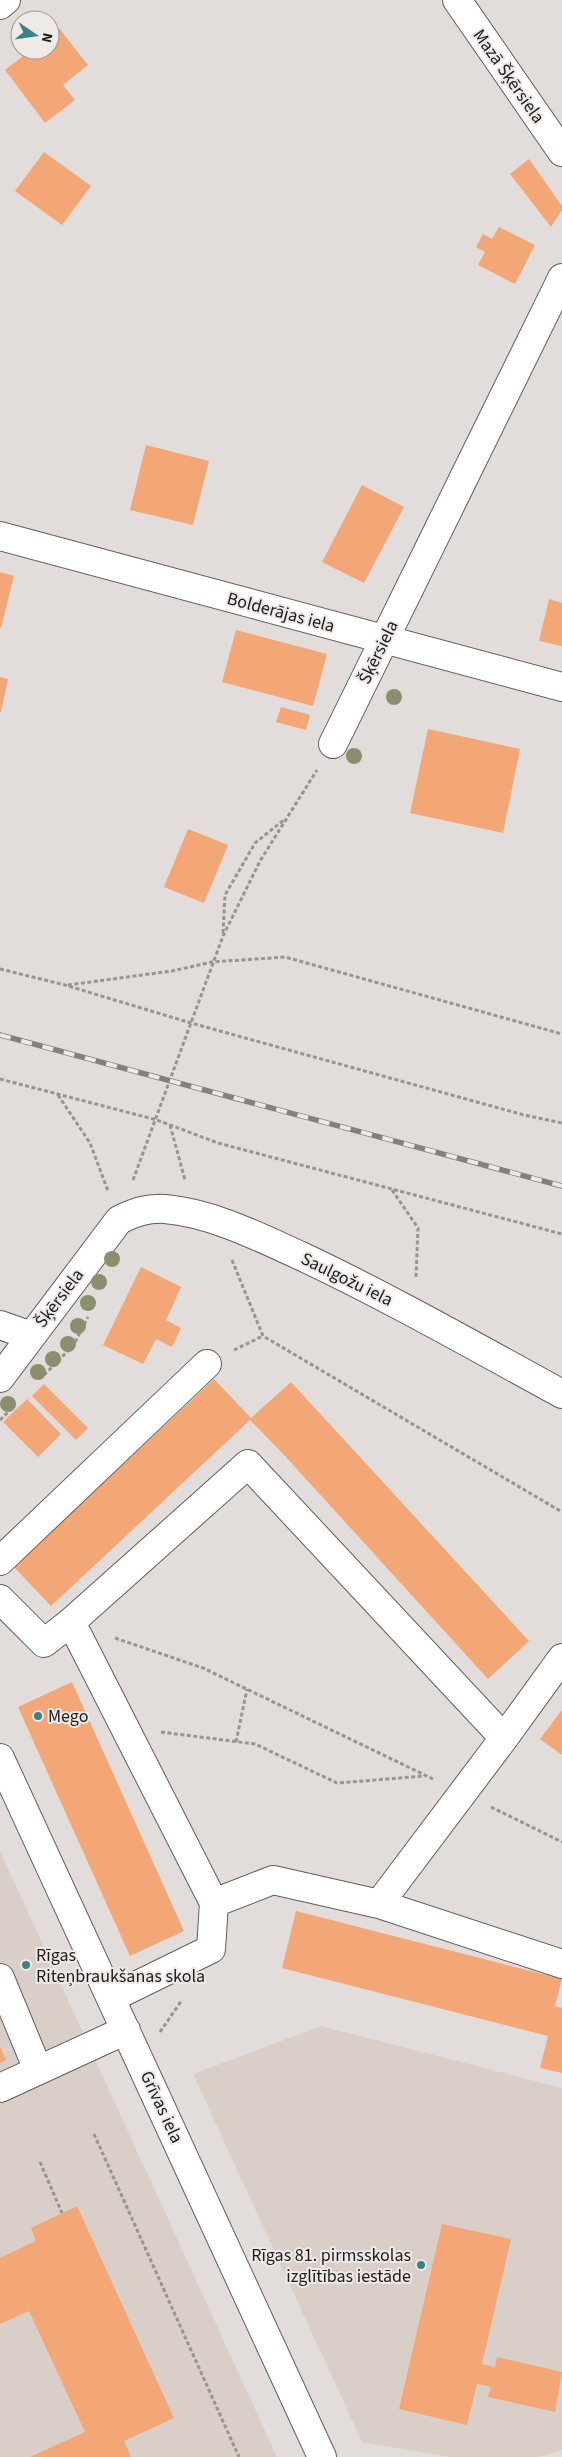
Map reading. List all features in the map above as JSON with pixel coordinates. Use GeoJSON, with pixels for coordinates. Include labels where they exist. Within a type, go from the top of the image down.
{"type":"FeatureCollection","features":[{"type":"Feature","properties":{"kind":"street"},"geometry":{"type":"LineString","coordinates":[[0,5],[6,0]]}},
{"type":"Feature","properties":{"kind":"street","name":"Mazā Šķērsiela"},"geometry":{"type":"LineString","coordinates":[[456,0],[562,152]]}},
{"type":"Feature","properties":{"kind":"street","name":"Šķērsiela"},"geometry":{"type":"LineString","coordinates":[[333,744],[562,278]]}},
{"type":"Feature","properties":{"kind":"street","name":"Bolderājas iela"},"geometry":{"type":"LineString","coordinates":[[0,536],[562,687]]}},
{"type":"Feature","properties":{"kind":"street","name":"Saulgožu iela"},"geometry":{"type":"LineString","coordinates":[[119,1220],[140,1210],[165,1209],[205,1218],[270,1242],[359,1283],[562,1394]]}},
{"type":"Feature","properties":{"kind":"street","name":"Šķērsiela"},"geometry":{"type":"LineString","coordinates":[[0,1378],[119,1220]]}},
{"type":"Feature","properties":{"kind":"street"},"geometry":{"type":"LineString","coordinates":[[0,1325],[31,1336]]}},
{"type":"Feature","properties":{"kind":"street"},"geometry":{"type":"LineString","coordinates":[[0,1561],[207,1364]]}},
{"type":"Feature","properties":{"kind":"street"},"geometry":{"type":"LineString","coordinates":[[0,1599],[44,1643],[71,1622],[248,1464],[504,1738]]}},
{"type":"Feature","properties":{"kind":"street"},"geometry":{"type":"LineString","coordinates":[[71,1622],[214,1903],[211,1949],[111,1998]]}},
{"type":"Feature","properties":{"kind":"street"},"geometry":{"type":"LineString","coordinates":[[379,1904],[504,1738],[558,1670]]}},
{"type":"Feature","properties":{"kind":"street","name":"Grīvas iela"},"geometry":{"type":"LineString","coordinates":[[0,1758],[322,2457]]}},
{"type":"Feature","properties":{"kind":"street"},"geometry":{"type":"LineString","coordinates":[[214,1903],[273,1880],[379,1904],[562,1964]]}},
{"type":"Feature","properties":{"kind":"street"},"geometry":{"type":"LineString","coordinates":[[0,1978],[38,2070]]}},
{"type":"Feature","properties":{"kind":"street"},"geometry":{"type":"LineString","coordinates":[[0,2088],[126,2030]]}},
{"type":"Feature","properties":{"kind":"path"},"geometry":{"type":"LineString","coordinates":[[119,1220],[157,1120],[178,1054],[222,936],[260,861],[333,744]]}},
{"type":"Feature","properties":{"kind":"path"},"geometry":{"type":"LineString","coordinates":[[222,936],[225,895],[254,843],[288,817]]}},
{"type":"Feature","properties":{"kind":"path"},"geometry":{"type":"LineString","coordinates":[[65,985],[172,971],[212,962],[285,957],[562,1034]]}},
{"type":"Feature","properties":{"kind":"path"},"geometry":{"type":"LineString","coordinates":[[0,969],[65,985],[191,1023],[514,1112],[562,1123]]}},
{"type":"Feature","properties":{"kind":"path"},"geometry":{"type":"LineString","coordinates":[[0,1079],[157,1120],[218,1143],[562,1234]]}},
{"type":"Feature","properties":{"kind":"path"},"geometry":{"type":"LineString","coordinates":[[57,1094],[90,1143],[119,1220]]}},
{"type":"Feature","properties":{"kind":"path"},"geometry":{"type":"LineString","coordinates":[[170,1125],[205,1218],[262,1336],[562,1512]]}},
{"type":"Feature","properties":{"kind":"path"},"geometry":{"type":"LineString","coordinates":[[392,1190],[418,1228],[418,1273],[406,1309]]}},
{"type":"Feature","properties":{"kind":"path"},"geometry":{"type":"LineString","coordinates":[[71,1622],[203,1668],[562,1842]]}},
{"type":"Feature","properties":{"kind":"path"},"geometry":{"type":"LineString","coordinates":[[236,1742],[247,1690]]}},
{"type":"Feature","properties":{"kind":"path"},"geometry":{"type":"LineString","coordinates":[[124,1726],[255,1744],[337,1784],[426,1776]]}},
{"type":"Feature","properties":{"kind":"path"},"geometry":{"type":"LineString","coordinates":[[138,2056],[155,2040],[182,1999]]}},
{"type":"Feature","properties":{"kind":"path"},"geometry":{"type":"LineString","coordinates":[[94,2134],[239,2457]]}},
{"type":"Feature","properties":{"kind":"path"},"geometry":{"type":"LineString","coordinates":[[40,2162],[62,2213]]}},
{"type":"Feature","properties":{"kind":"shaded area"},"geometry":{"type":"Polygon","coordinates":[[[0,1851],[104,2079],[277,2457],[0,2457],[0,1851]]]}},
{"type":"Feature","properties":{"kind":"shaded area","name":"Rīgas 81. pirmsskolas izglītības iestāde"},"geometry":{"type":"Polygon","coordinates":[[[321,2026],[562,2088],[562,2449],[560,2451],[537,2457],[450,2457],[362,2442],[193,2074],[321,2026]]]}},
{"type":"Feature","properties":{"kind":"building"},"geometry":{"type":"Polygon","coordinates":[[[60,29],[88,65],[63,85],[75,100],[45,123],[5,70],[18,60],[60,60],[60,29]]]}},
{"type":"Feature","properties":{"kind":"building"},"geometry":{"type":"Polygon","coordinates":[[[44,152],[91,186],[62,225],[15,191],[44,152]]]}},
{"type":"Feature","properties":{"kind":"building"},"geometry":{"type":"Polygon","coordinates":[[[529,159],[562,206],[562,210],[551,227],[510,174],[529,159]]]}},
{"type":"Feature","properties":{"kind":"building"},"geometry":{"type":"Polygon","coordinates":[[[499,227],[535,245],[515,284],[478,265],[485,252],[476,247],[483,234],[492,239],[499,227]]]}},
{"type":"Feature","properties":{"kind":"building"},"geometry":{"type":"Polygon","coordinates":[[[146,445],[209,461],[193,525],[130,510],[146,445]]]}},
{"type":"Feature","properties":{"kind":"building"},"geometry":{"type":"Polygon","coordinates":[[[362,485],[404,507],[364,583],[322,562],[362,485]]]}},
{"type":"Feature","properties":{"kind":"building"},"geometry":{"type":"Polygon","coordinates":[[[0,572],[14,576],[1,628],[0,628],[0,572]]]}},
{"type":"Feature","properties":{"kind":"building"},"geometry":{"type":"Polygon","coordinates":[[[549,599],[562,603],[562,646],[539,641],[549,599]]]}},
{"type":"Feature","properties":{"kind":"building"},"geometry":{"type":"Polygon","coordinates":[[[236,630],[327,654],[313,706],[222,682],[236,630]]]}},
{"type":"Feature","properties":{"kind":"building"},"geometry":{"type":"Polygon","coordinates":[[[0,677],[8,679],[1,712],[0,712],[0,677]]]}},
{"type":"Feature","properties":{"kind":"building"},"geometry":{"type":"Polygon","coordinates":[[[281,707],[310,715],[306,730],[276,722],[281,707]]]}},
{"type":"Feature","properties":{"kind":"building"},"geometry":{"type":"Polygon","coordinates":[[[428,729],[520,749],[503,833],[410,813],[428,729]]]}},
{"type":"Feature","properties":{"kind":"building"},"geometry":{"type":"Polygon","coordinates":[[[188,829],[228,845],[204,903],[164,887],[188,829]]]}},
{"type":"Feature","properties":{"kind":"building"},"geometry":{"type":"Polygon","coordinates":[[[141,1267],[181,1287],[166,1320],[181,1328],[172,1347],[156,1339],[143,1364],[103,1345],[141,1267]]]}},
{"type":"Feature","properties":{"kind":"building"},"geometry":{"type":"Polygon","coordinates":[[[214,1379],[251,1418],[291,1382],[529,1641],[488,1679],[250,1420],[51,1606],[14,1567],[214,1379]]]}},
{"type":"Feature","properties":{"kind":"building"},"geometry":{"type":"Polygon","coordinates":[[[44,1384],[88,1428],[76,1440],[32,1396],[44,1384]]]}},
{"type":"Feature","properties":{"kind":"building"},"geometry":{"type":"Polygon","coordinates":[[[27,1399],[61,1434],[38,1457],[3,1422],[27,1399]]]}},
{"type":"Feature","properties":{"kind":"building"},"geometry":{"type":"Polygon","coordinates":[[[72,1682],[184,1931],[130,1956],[18,1707],[72,1682]]]}},
{"type":"Feature","properties":{"kind":"building"},"geometry":{"type":"Polygon","coordinates":[[[562,1710],[562,1755],[540,1739],[562,1710]]]}},
{"type":"Feature","properties":{"kind":"building"},"geometry":{"type":"Polygon","coordinates":[[[296,1911],[562,1979],[555,2006],[562,2008],[562,2073],[540,2068],[548,2036],[282,1968],[296,1911]]]}},
{"type":"Feature","properties":{"kind":"building"},"geometry":{"type":"Polygon","coordinates":[[[0,2046],[6,2060],[0,2063],[0,2046]]]}},
{"type":"Feature","properties":{"kind":"building"},"geometry":{"type":"Polygon","coordinates":[[[77,2206],[174,2418],[124,2441],[131,2457],[30,2457],[85,2432],[29,2311],[0,2324],[0,2258],[36,2241],[31,2228],[77,2206]]]}},
{"type":"Feature","properties":{"kind":"building"},"geometry":{"type":"Polygon","coordinates":[[[442,2224],[511,2239],[482,2364],[495,2367],[497,2357],[562,2372],[555,2412],[488,2397],[491,2387],[477,2384],[467,2425],[399,2409],[442,2224]]]}},
{"type":"Feature","properties":{"kind":"railway"},"geometry":{"type":"LineString","coordinates":[[0,1035],[562,1186]]}},
{"type":"Feature","properties":{"kind":"place","name":"Mego"},"geometry":{"type":"Point","coordinates":[38,1716]}},
{"type":"Feature","properties":{"kind":"place","name":"Rīgas Riteņbraukšanas skola"},"geometry":{"type":"Point","coordinates":[26,1965]}},
{"type":"Feature","properties":{"kind":"place","name":"Rīgas 81. pirmsskolas izglītības iestāde"},"geometry":{"type":"Point","coordinates":[421,2265]}}]}
